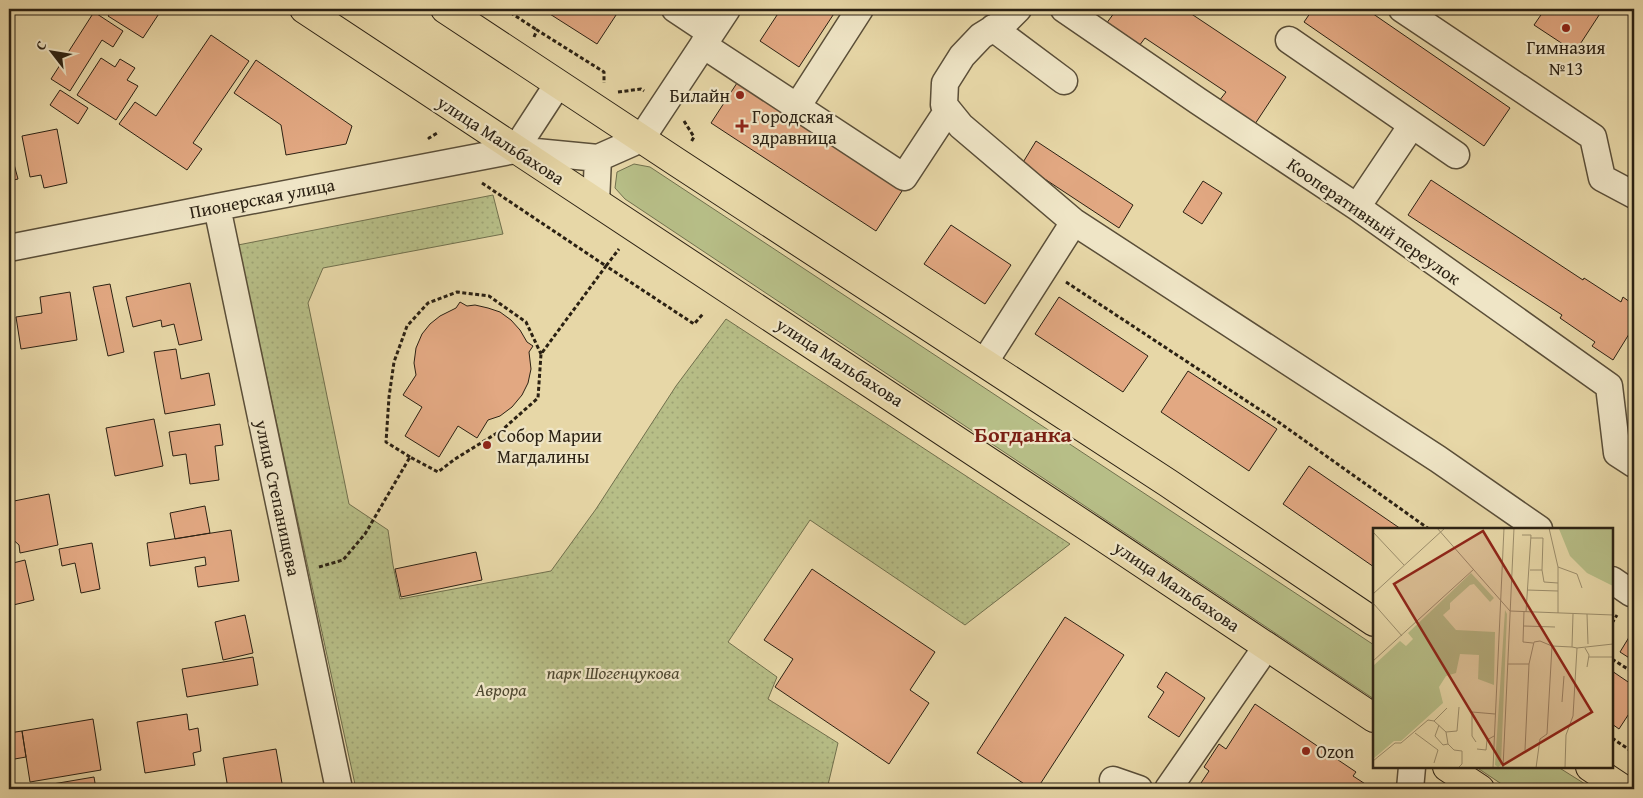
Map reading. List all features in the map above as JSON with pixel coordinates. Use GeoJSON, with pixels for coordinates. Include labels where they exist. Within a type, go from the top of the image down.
{"type":"FeatureCollection","features":[{"type":"Feature","properties":{"kind":"main road","name":"улица Мальбахова"},"geometry":{"type":"LineString","coordinates":[[304,9],[1373,717]]}},
{"type":"Feature","properties":{"kind":"main road"},"geometry":{"type":"LineString","coordinates":[[445,9],[1168,483],[1373,621]]}},
{"type":"Feature","properties":{"kind":"main road"},"geometry":{"type":"LineString","coordinates":[[1448,768],[1480,789]]}},
{"type":"Feature","properties":{"kind":"main road"},"geometry":{"type":"LineString","coordinates":[[1592,768],[1623,789]]}},
{"type":"Feature","properties":{"kind":"street"},"geometry":{"type":"LineString","coordinates":[[675,9],[707,39],[797,107],[904,177],[948,110]]}},
{"type":"Feature","properties":{"kind":"street"},"geometry":{"type":"LineString","coordinates":[[596,202],[598,158],[641,139],[727,9]]}},
{"type":"Feature","properties":{"kind":"street"},"geometry":{"type":"LineString","coordinates":[[797,107],[860,9]]}},
{"type":"Feature","properties":{"kind":"street"},"geometry":{"type":"LineString","coordinates":[[1018,9],[1007,20],[981,36],[962,56],[945,83],[944,105],[961,126],[1074,222],[1438,459],[1538,528]]}},
{"type":"Feature","properties":{"kind":"street","name":"Кооперативный переулок"},"geometry":{"type":"LineString","coordinates":[[1064,9],[1357,207],[1609,386],[1617,453],[1634,464]]}},
{"type":"Feature","properties":{"kind":"street"},"geometry":{"type":"LineString","coordinates":[[1402,9],[1593,137],[1602,178],[1634,195]]}},
{"type":"Feature","properties":{"kind":"street"},"geometry":{"type":"LineString","coordinates":[[993,28],[1064,81]]}},
{"type":"Feature","properties":{"kind":"street"},"geometry":{"type":"LineString","coordinates":[[1289,40],[1456,155]]}},
{"type":"Feature","properties":{"kind":"street"},"geometry":{"type":"LineString","coordinates":[[515,150],[558,84]]}},
{"type":"Feature","properties":{"kind":"street"},"geometry":{"type":"LineString","coordinates":[[1357,207],[1412,125]]}},
{"type":"Feature","properties":{"kind":"street","name":"Пионерская улица"},"geometry":{"type":"LineString","coordinates":[[9,248],[515,150],[598,158]]}},
{"type":"Feature","properties":{"kind":"street","name":"улица Степанищева"},"geometry":{"type":"LineString","coordinates":[[217,207],[339,789]]}},
{"type":"Feature","properties":{"kind":"street"},"geometry":{"type":"LineString","coordinates":[[984,363],[1074,222]]}},
{"type":"Feature","properties":{"kind":"street"},"geometry":{"type":"LineString","coordinates":[[1168,789],[1267,646]]}},
{"type":"Feature","properties":{"kind":"street"},"geometry":{"type":"LineString","coordinates":[[1410,789],[1412,768]]}},
{"type":"Feature","properties":{"kind":"street"},"geometry":{"type":"LineString","coordinates":[[1113,780],[1139,789]]}},
{"type":"Feature","properties":{"kind":"path"},"geometry":{"type":"LineString","coordinates":[[505,9],[604,72],[604,86]]}},
{"type":"Feature","properties":{"kind":"path"},"geometry":{"type":"LineString","coordinates":[[530,44],[537,30]]}},
{"type":"Feature","properties":{"kind":"path"},"geometry":{"type":"LineString","coordinates":[[610,89],[616,93],[641,89]]}},
{"type":"Feature","properties":{"kind":"path"},"geometry":{"type":"LineString","coordinates":[[679,113],[694,137],[688,148]]}},
{"type":"Feature","properties":{"kind":"path"},"geometry":{"type":"LineString","coordinates":[[433,144],[429,138],[441,131],[447,132]]}},
{"type":"Feature","properties":{"kind":"path"},"geometry":{"type":"LineString","coordinates":[[479,181],[694,324],[703,314]]}},
{"type":"Feature","properties":{"kind":"path"},"geometry":{"type":"LineString","coordinates":[[541,354],[621,247]]}},
{"type":"Feature","properties":{"kind":"path"},"geometry":{"type":"LineString","coordinates":[[1045,268],[1277,421],[1428,528]]}},
{"type":"Feature","properties":{"kind":"path"},"geometry":{"type":"LineString","coordinates":[[457,292],[489,296],[526,322],[541,354],[538,398],[502,430],[455,459],[438,472],[386,442],[394,362],[407,326],[428,303],[457,292]]}},
{"type":"Feature","properties":{"kind":"path"},"geometry":{"type":"LineString","coordinates":[[294,574],[343,560],[365,534],[410,457]]}},
{"type":"Feature","properties":{"kind":"path"},"geometry":{"type":"LineString","coordinates":[[1613,660],[1634,673]]}},
{"type":"Feature","properties":{"kind":"path"},"geometry":{"type":"LineString","coordinates":[[1613,739],[1634,753]]}},
{"type":"Feature","properties":{"kind":"green space"},"geometry":{"type":"Polygon","coordinates":[[[634,164],[650,167],[1373,644],[1373,698],[625,199],[615,188],[617,172],[634,164]]]}},
{"type":"Feature","properties":{"kind":"green space","name":"парк Шогенцукова"},"geometry":{"type":"Polygon","coordinates":[[[493,195],[503,234],[323,268],[308,303],[349,504],[388,530],[400,599],[551,571],[596,509],[676,386],[726,319],[1070,544],[965,625],[810,520],[728,642],[777,677],[768,699],[838,743],[827,789],[356,789],[238,245],[493,195]]]}},
{"type":"Feature","properties":{"kind":"green space"},"geometry":{"type":"Polygon","coordinates":[[[1478,768],[1560,768],[1593,789],[1509,789],[1478,768]]]}},
{"type":"Feature","properties":{"kind":"building"},"geometry":{"type":"Polygon","coordinates":[[[113,9],[162,9],[143,38],[108,16],[113,9]]]}},
{"type":"Feature","properties":{"kind":"building"},"geometry":{"type":"Polygon","coordinates":[[[542,9],[620,9],[597,44],[542,9]]]}},
{"type":"Feature","properties":{"kind":"building"},"geometry":{"type":"Polygon","coordinates":[[[781,9],[837,9],[799,67],[760,41],[781,9]]]}},
{"type":"Feature","properties":{"kind":"building"},"geometry":{"type":"Polygon","coordinates":[[[1117,9],[1184,9],[1286,77],[1255,124],[1219,101],[1226,92],[1145,38],[1139,46],[1106,24],[1117,9]]]}},
{"type":"Feature","properties":{"kind":"building"},"geometry":{"type":"Polygon","coordinates":[[[1313,9],[1366,9],[1510,108],[1484,146],[1304,22],[1313,9]]]}},
{"type":"Feature","properties":{"kind":"building"},"geometry":{"type":"Polygon","coordinates":[[[1545,9],[1603,9],[1575,52],[1534,25],[1545,9]]]}},
{"type":"Feature","properties":{"kind":"building"},"geometry":{"type":"Polygon","coordinates":[[[94,12],[123,31],[113,47],[102,40],[70,91],[51,79],[94,12]]]}},
{"type":"Feature","properties":{"kind":"building"},"geometry":{"type":"Polygon","coordinates":[[[211,35],[249,61],[193,143],[202,149],[187,170],[119,124],[135,102],[156,116],[211,35]]]}},
{"type":"Feature","properties":{"kind":"building"},"geometry":{"type":"Polygon","coordinates":[[[101,58],[115,67],[120,59],[135,68],[127,80],[138,86],[116,120],[77,95],[101,58]]]}},
{"type":"Feature","properties":{"kind":"building"},"geometry":{"type":"Polygon","coordinates":[[[256,60],[352,126],[346,144],[286,155],[281,125],[234,93],[256,60]]]}},
{"type":"Feature","properties":{"kind":"building"},"geometry":{"type":"Polygon","coordinates":[[[737,83],[902,191],[876,231],[711,123],[737,83]]]}},
{"type":"Feature","properties":{"kind":"building"},"geometry":{"type":"Polygon","coordinates":[[[60,90],[88,108],[78,124],[50,105],[60,90]]]}},
{"type":"Feature","properties":{"kind":"building"},"geometry":{"type":"Polygon","coordinates":[[[57,129],[67,183],[44,188],[41,175],[30,177],[22,136],[57,129]]]}},
{"type":"Feature","properties":{"kind":"building"},"geometry":{"type":"Polygon","coordinates":[[[1036,141],[1133,205],[1119,228],[1022,164],[1036,141]]]}},
{"type":"Feature","properties":{"kind":"building"},"geometry":{"type":"Polygon","coordinates":[[[11,153],[18,179],[9,181],[9,154],[11,153]]]}},
{"type":"Feature","properties":{"kind":"building"},"geometry":{"type":"Polygon","coordinates":[[[1431,180],[1583,280],[1584,278],[1621,302],[1623,297],[1634,305],[1634,326],[1613,360],[1592,346],[1595,342],[1560,318],[1562,315],[1408,215],[1431,180]]]}},
{"type":"Feature","properties":{"kind":"building"},"geometry":{"type":"Polygon","coordinates":[[[1203,181],[1222,193],[1202,224],[1183,212],[1203,181]]]}},
{"type":"Feature","properties":{"kind":"building"},"geometry":{"type":"Polygon","coordinates":[[[951,225],[1011,265],[985,304],[924,264],[951,225]]]}},
{"type":"Feature","properties":{"kind":"building"},"geometry":{"type":"Polygon","coordinates":[[[190,283],[202,340],[179,345],[174,324],[162,327],[161,320],[133,327],[126,297],[190,283]]]}},
{"type":"Feature","properties":{"kind":"building"},"geometry":{"type":"Polygon","coordinates":[[[110,284],[124,352],[108,356],[93,287],[110,284]]]}},
{"type":"Feature","properties":{"kind":"building"},"geometry":{"type":"Polygon","coordinates":[[[70,292],[77,340],[21,349],[16,317],[42,313],[40,297],[70,292]]]}},
{"type":"Feature","properties":{"kind":"building"},"geometry":{"type":"Polygon","coordinates":[[[1059,297],[1148,356],[1123,392],[1035,334],[1059,297]]]}},
{"type":"Feature","properties":{"kind":"building"},"geometry":{"type":"Polygon","coordinates":[[[460,302],[467,306],[475,305],[500,312],[511,320],[527,342],[533,346],[529,352],[531,369],[528,383],[522,395],[512,407],[500,416],[488,420],[477,438],[458,426],[439,457],[405,436],[422,407],[403,395],[416,375],[414,363],[416,348],[422,334],[430,324],[440,316],[456,308],[460,302]]]}},
{"type":"Feature","properties":{"kind":"building"},"geometry":{"type":"Polygon","coordinates":[[[176,349],[181,379],[209,373],[215,405],[165,414],[154,352],[176,349]]]}},
{"type":"Feature","properties":{"kind":"building"},"geometry":{"type":"Polygon","coordinates":[[[1188,371],[1277,429],[1249,471],[1161,412],[1188,371]]]}},
{"type":"Feature","properties":{"kind":"building"},"geometry":{"type":"Polygon","coordinates":[[[9,380],[14,407],[9,408],[9,380]]]}},
{"type":"Feature","properties":{"kind":"building"},"geometry":{"type":"Polygon","coordinates":[[[154,419],[163,466],[115,476],[106,428],[154,419]]]}},
{"type":"Feature","properties":{"kind":"building"},"geometry":{"type":"Polygon","coordinates":[[[220,424],[223,445],[215,446],[219,480],[190,484],[186,454],[173,456],[169,432],[220,424]]]}},
{"type":"Feature","properties":{"kind":"building"},"geometry":{"type":"Polygon","coordinates":[[[1309,466],[1400,528],[1373,528],[1373,566],[1283,504],[1309,466]]]}},
{"type":"Feature","properties":{"kind":"building"},"geometry":{"type":"Polygon","coordinates":[[[49,494],[58,545],[20,553],[19,545],[9,536],[9,502],[49,494]]]}},
{"type":"Feature","properties":{"kind":"building"},"geometry":{"type":"Polygon","coordinates":[[[205,506],[210,533],[175,539],[170,513],[205,506]]]}},
{"type":"Feature","properties":{"kind":"building"},"geometry":{"type":"Polygon","coordinates":[[[231,530],[239,581],[198,587],[195,567],[206,565],[205,557],[150,566],[147,543],[231,530]]]}},
{"type":"Feature","properties":{"kind":"building"},"geometry":{"type":"Polygon","coordinates":[[[92,543],[100,589],[81,593],[75,563],[62,566],[59,549],[92,543]]]}},
{"type":"Feature","properties":{"kind":"building"},"geometry":{"type":"Polygon","coordinates":[[[476,552],[482,580],[401,597],[395,569],[476,552]]]}},
{"type":"Feature","properties":{"kind":"building"},"geometry":{"type":"Polygon","coordinates":[[[25,560],[34,600],[9,606],[9,564],[25,560]]]}},
{"type":"Feature","properties":{"kind":"building"},"geometry":{"type":"Polygon","coordinates":[[[812,569],[935,652],[910,690],[929,703],[889,764],[775,687],[793,659],[764,640],[812,569]]]}},
{"type":"Feature","properties":{"kind":"building"},"geometry":{"type":"Polygon","coordinates":[[[245,615],[253,653],[223,660],[215,622],[245,615]]]}},
{"type":"Feature","properties":{"kind":"building"},"geometry":{"type":"Polygon","coordinates":[[[1065,617],[1124,655],[1037,789],[1032,789],[977,753],[1065,617]]]}},
{"type":"Feature","properties":{"kind":"building"},"geometry":{"type":"Polygon","coordinates":[[[1634,629],[1634,661],[1620,652],[1634,629]]]}},
{"type":"Feature","properties":{"kind":"building"},"geometry":{"type":"Polygon","coordinates":[[[253,657],[258,685],[187,697],[182,669],[253,657]]]}},
{"type":"Feature","properties":{"kind":"building"},"geometry":{"type":"Polygon","coordinates":[[[9,664],[14,692],[9,693],[9,664]]]}},
{"type":"Feature","properties":{"kind":"building"},"geometry":{"type":"Polygon","coordinates":[[[1166,672],[1205,698],[1179,737],[1148,717],[1164,692],[1157,687],[1166,672]]]}},
{"type":"Feature","properties":{"kind":"building"},"geometry":{"type":"Polygon","coordinates":[[[1613,672],[1634,686],[1634,706],[1619,729],[1613,725],[1613,672]]]}},
{"type":"Feature","properties":{"kind":"building"},"geometry":{"type":"Polygon","coordinates":[[[1255,704],[1356,772],[1353,776],[1373,789],[1197,789],[1209,771],[1204,767],[1219,744],[1226,749],[1255,704]]]}},
{"type":"Feature","properties":{"kind":"building"},"geometry":{"type":"Polygon","coordinates":[[[187,714],[189,730],[198,728],[201,751],[193,753],[195,765],[145,773],[137,722],[187,714]]]}},
{"type":"Feature","properties":{"kind":"building"},"geometry":{"type":"Polygon","coordinates":[[[93,719],[101,770],[30,782],[22,731],[93,719]]]}},
{"type":"Feature","properties":{"kind":"building"},"geometry":{"type":"Polygon","coordinates":[[[22,731],[26,757],[9,760],[9,733],[22,731]]]}},
{"type":"Feature","properties":{"kind":"building"},"geometry":{"type":"Polygon","coordinates":[[[276,749],[283,789],[228,789],[223,758],[276,749]]]}},
{"type":"Feature","properties":{"kind":"building"},"geometry":{"type":"Polygon","coordinates":[[[94,777],[96,789],[29,789],[29,788],[94,777]]]}},
{"type":"Feature","properties":{"kind":"place","name":"Гимназия №13"},"geometry":{"type":"Point","coordinates":[1566,28]}},
{"type":"Feature","properties":{"kind":"place","name":"Билайн"},"geometry":{"type":"Point","coordinates":[740,95]}},
{"type":"Feature","properties":{"kind":"place","name":"Городская здравница"},"geometry":{"type":"Point","coordinates":[742,126]}},
{"type":"Feature","properties":{"kind":"place","name":"Собор Марии Магдалины"},"geometry":{"type":"Point","coordinates":[487,445]}},
{"type":"Feature","properties":{"kind":"place","name":"Ozon"},"geometry":{"type":"Point","coordinates":[1306,751]}},
{"type":"Feature","properties":{"kind":"district","name":"Богданка"},"geometry":{"type":"Point","coordinates":[1023,434]}},
{"type":"Feature","properties":{"kind":"park label","name":"Аврора"},"geometry":{"type":"Point","coordinates":[501,689]}}]}
